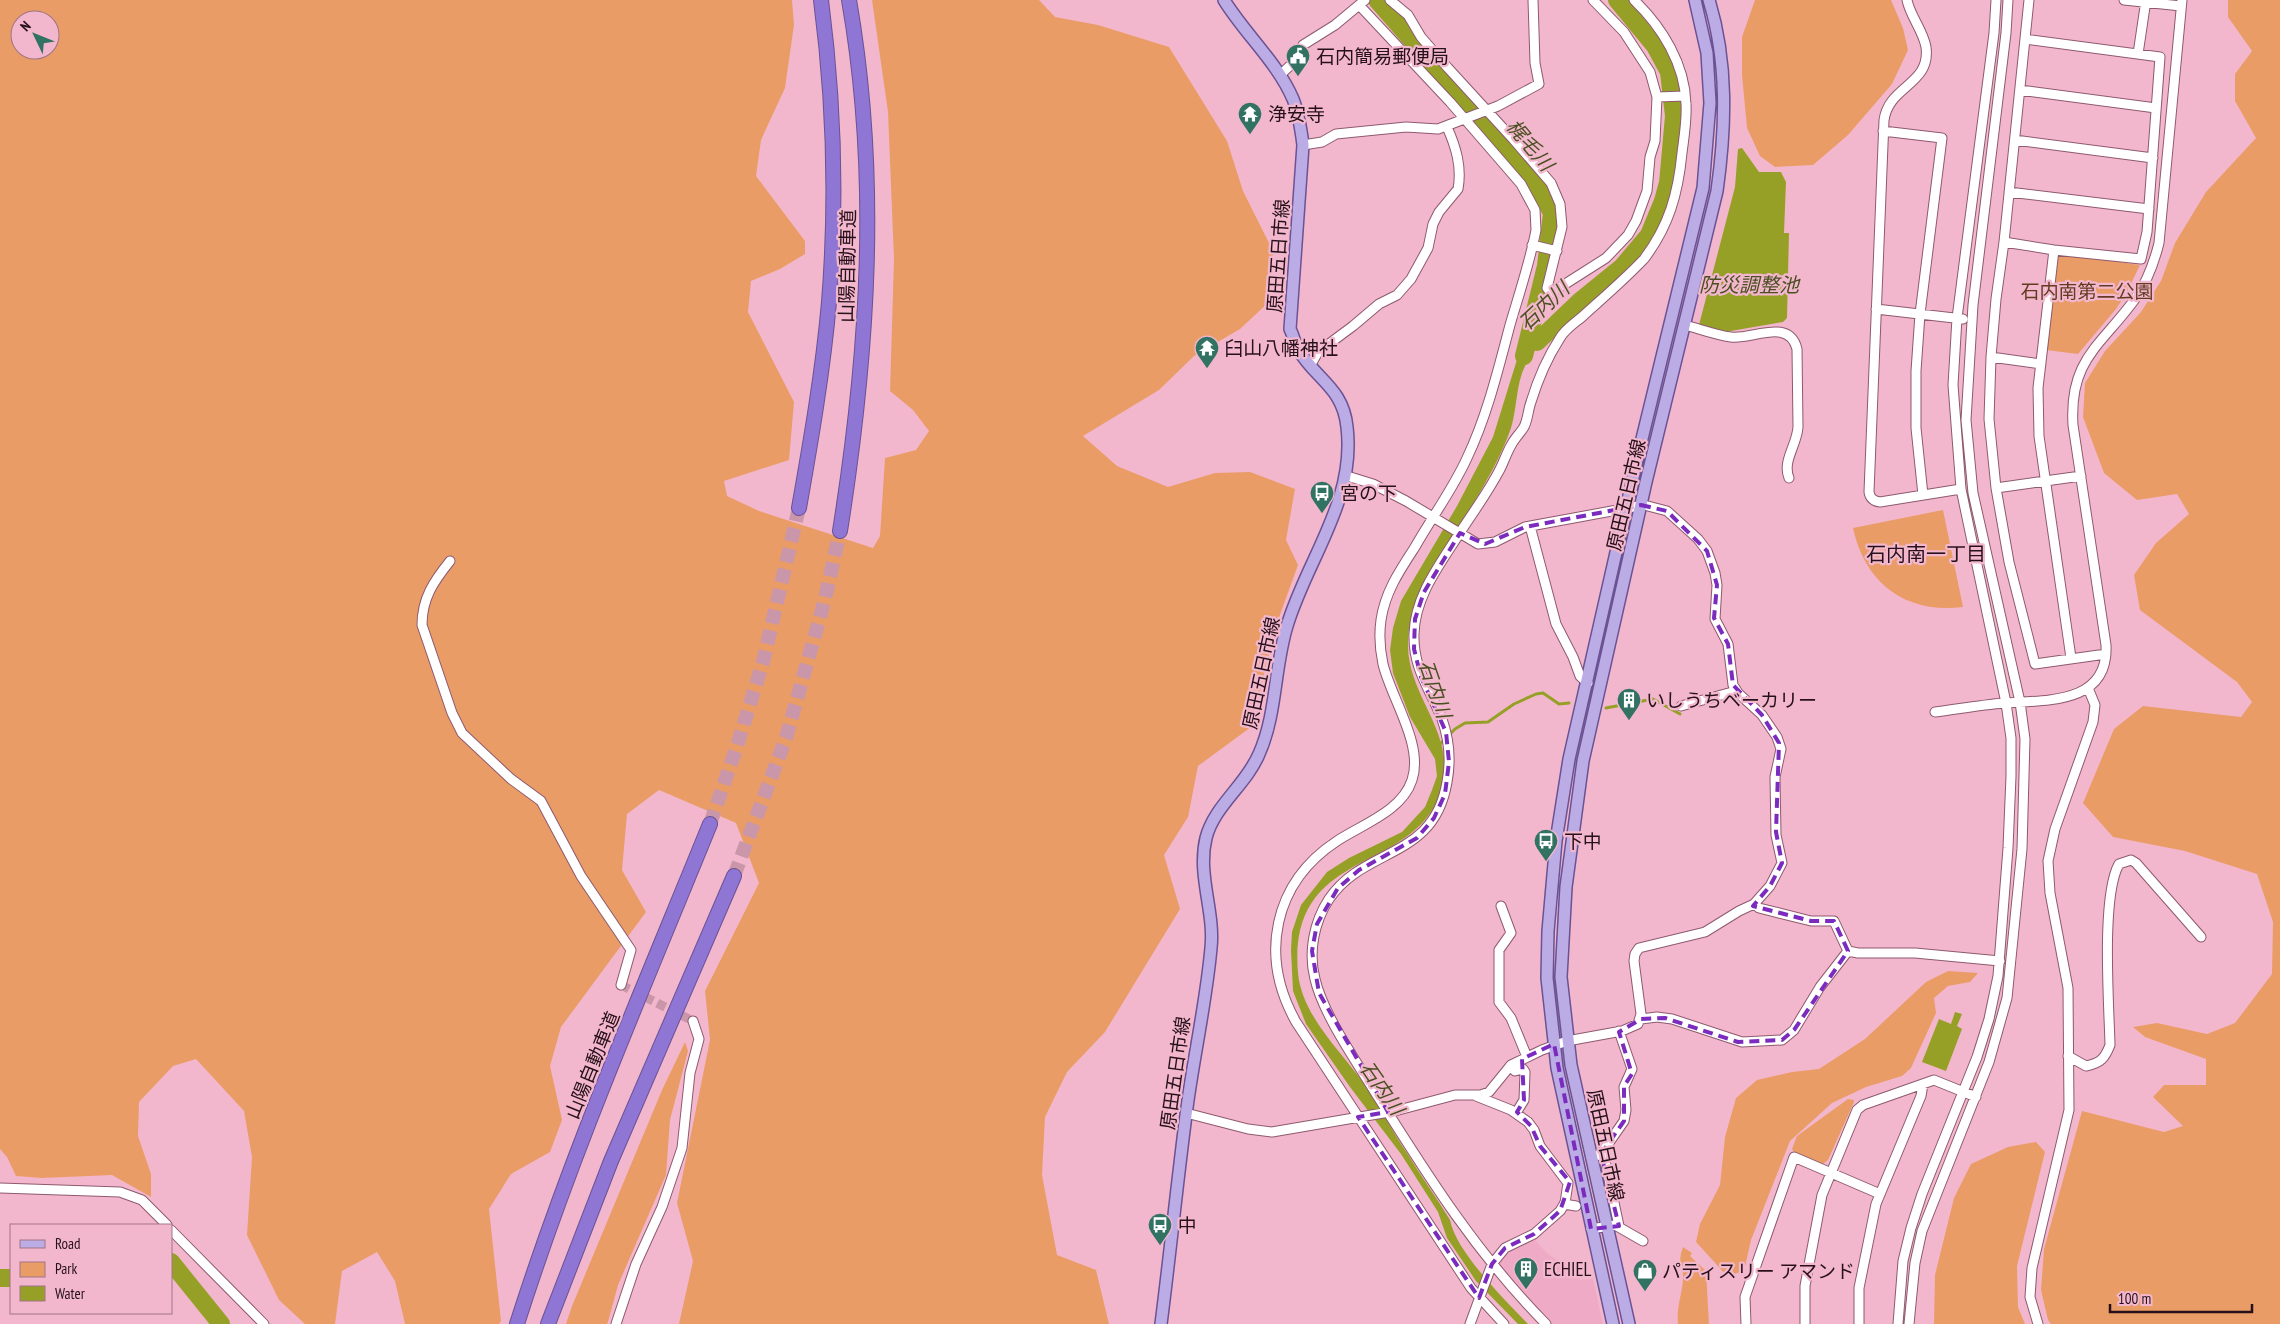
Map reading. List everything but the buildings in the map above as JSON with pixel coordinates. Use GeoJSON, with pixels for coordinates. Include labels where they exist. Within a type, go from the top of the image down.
{"type":"FeatureCollection","features":[{"type":"Feature","properties":{"kind":"highway","name":"山陽自動車道"},"geometry":{"type":"LineString","coordinates":[[799,508],[820,378],[829,301],[832,112],[821,0]]}},
{"type":"Feature","properties":{"kind":"highway","name":"山陽自動車道"},"geometry":{"type":"LineString","coordinates":[[840,531],[859,397],[868,262],[862,106],[849,0]]}},
{"type":"Feature","properties":{"kind":"highway","name":"山陽自動車道"},"geometry":{"type":"LineString","coordinates":[[517,1324],[555,1211],[580,1145],[710,824]]}},
{"type":"Feature","properties":{"kind":"highway"},"geometry":{"type":"LineString","coordinates":[[548,1324],[611,1161],[734,876]]}},
{"type":"Feature","properties":{"kind":"main road","name":"原田五日市線"},"geometry":{"type":"LineString","coordinates":[[1161,1324],[1186,1113],[1212,940],[1203,857],[1206,839],[1215,816],[1253,767],[1260,754],[1268,729],[1286,629],[1336,509],[1347,476],[1348,428],[1343,407],[1337,394],[1310,366],[1298,349],[1290,329],[1303,145],[1299,118],[1292,98],[1280,75],[1224,0]]}},
{"type":"Feature","properties":{"kind":"main road","name":"原田五日市線"},"geometry":{"type":"LineString","coordinates":[[1613,1324],[1591,1229],[1554,1045],[1547,978],[1548,931],[1556,841],[1569,759],[1588,683],[1626,508],[1703,188],[1710,103],[1706,53],[1695,0]]}},
{"type":"Feature","properties":{"kind":"main road","name":"原田五日市線"},"geometry":{"type":"LineString","coordinates":[[1628,1324],[1606,1225],[1596,1155],[1567,1040],[1561,977],[1562,932],[1575,809],[1584,753],[1641,505],[1713,214],[1722,158],[1724,103],[1721,52],[1709,0]]}},
{"type":"Feature","properties":{"kind":"street"},"geometry":{"type":"LineString","coordinates":[[1390,0],[1408,15],[1421,37],[1484,110],[1544,174],[1556,193],[1562,215],[1548,288],[1550,293],[1606,258],[1628,234],[1636,221],[1647,191],[1650,157],[1655,141],[1657,97],[1650,72],[1624,32],[1593,0]]}},
{"type":"Feature","properties":{"kind":"street"},"geometry":{"type":"LineString","coordinates":[[1303,145],[1322,142],[1336,134],[1406,127],[1438,129],[1447,127],[1484,110],[1498,106],[1539,84],[1535,63],[1533,0]]}},
{"type":"Feature","properties":{"kind":"street"},"geometry":{"type":"LineString","coordinates":[[1546,1324],[1491,1266],[1436,1188],[1386,1112],[1347,1046],[1319,993],[1312,966],[1314,938],[1322,911],[1338,888],[1359,870],[1395,852],[1417,838],[1434,818],[1445,794],[1449,762],[1446,732],[1441,717],[1421,677],[1416,656],[1414,634],[1417,612],[1424,592],[1458,532],[1524,427],[1540,373],[1560,337],[1644,259],[1664,228],[1674,202],[1680,175],[1686,120],[1685,96],[1680,70],[1665,38],[1650,16],[1634,0]]}},
{"type":"Feature","properties":{"kind":"street"},"geometry":{"type":"LineString","coordinates":[[1907,0],[1924,40],[1925,62],[1914,81],[1894,97],[1888,104],[1885,112],[1870,497],[1874,501],[1880,502],[1961,489]]}},
{"type":"Feature","properties":{"kind":"street"},"geometry":{"type":"LineString","coordinates":[[1898,1324],[1903,1261],[1911,1228],[1988,1019],[2000,961],[2012,776],[2011,738],[2006,703],[1989,630],[1961,489],[1953,385],[1957,318],[1994,33],[1996,0]]}},
{"type":"Feature","properties":{"kind":"street"},"geometry":{"type":"LineString","coordinates":[[1909,1324],[1915,1263],[1922,1231],[1976,1097],[2001,1023],[2011,976],[2022,849],[2025,739],[2020,702],[1984,548],[1970,472],[1966,386],[1971,320],[2006,33],[2008,0]]}},
{"type":"Feature","properties":{"kind":"street"},"geometry":{"type":"LineString","coordinates":[[2029,0],[1991,357],[1989,419],[1996,488],[2009,562],[2035,664],[2106,654]]}},
{"type":"Feature","properties":{"kind":"street"},"geometry":{"type":"LineString","coordinates":[[1935,712],[2074,695],[2088,688],[2099,676],[2106,654],[2072,412],[2073,399],[2079,374],[2091,350],[2135,298],[2154,262],[2159,243],[2181,3],[2124,0]]}},
{"type":"Feature","properties":{"kind":"street"},"geometry":{"type":"LineString","coordinates":[[2138,54],[2145,1]]}},
{"type":"Feature","properties":{"kind":"street"},"geometry":{"type":"LineString","coordinates":[[1280,75],[1295,62],[1303,45],[1334,25],[1362,3],[1465,118],[1527,192],[1535,210],[1536,220],[1533,245],[1479,430],[1467,459],[1434,518],[1390,588],[1385,602],[1380,633],[1383,664],[1414,751],[1415,768],[1411,784],[1396,804],[1337,841],[1310,863],[1299,876],[1287,898],[1278,923],[1276,940],[1277,974],[1287,1007],[1480,1296],[1504,1324]]}},
{"type":"Feature","properties":{"kind":"street"},"geometry":{"type":"LineString","coordinates":[[2004,242],[2054,250],[2141,259],[2147,232],[2160,56],[2025,39]]}},
{"type":"Feature","properties":{"kind":"street"},"geometry":{"type":"LineString","coordinates":[[2020,90],[2156,108]]}},
{"type":"Feature","properties":{"kind":"street"},"geometry":{"type":"LineString","coordinates":[[1657,97],[1685,96]]}},
{"type":"Feature","properties":{"kind":"street"},"geometry":{"type":"LineString","coordinates":[[1310,366],[1318,352],[1379,304],[1397,295],[1411,279],[1428,248],[1433,224],[1439,212],[1458,189],[1459,174],[1456,147],[1447,127]]}},
{"type":"Feature","properties":{"kind":"street"},"geometry":{"type":"LineString","coordinates":[[1883,131],[1942,138],[1920,314],[1916,371],[1916,428],[1923,495]]}},
{"type":"Feature","properties":{"kind":"street"},"geometry":{"type":"LineString","coordinates":[[2015,140],[2153,158]]}},
{"type":"Feature","properties":{"kind":"street"},"geometry":{"type":"LineString","coordinates":[[2009,192],[2149,210]]}},
{"type":"Feature","properties":{"kind":"street"},"geometry":{"type":"LineString","coordinates":[[1533,245],[1556,250]]}},
{"type":"Feature","properties":{"kind":"street"},"geometry":{"type":"LineString","coordinates":[[2054,250],[2038,388],[2039,436],[2071,658]]}},
{"type":"Feature","properties":{"kind":"street"},"geometry":{"type":"LineString","coordinates":[[1876,309],[1971,320]]}},
{"type":"Feature","properties":{"kind":"street"},"geometry":{"type":"LineString","coordinates":[[1685,325],[1734,337],[1760,332],[1782,333],[1790,335],[1795,341],[1797,349],[1798,427],[1797,437],[1786,468],[1790,478]]}},
{"type":"Feature","properties":{"kind":"street"},"geometry":{"type":"LineString","coordinates":[[1991,357],[2041,364]]}},
{"type":"Feature","properties":{"kind":"street"},"geometry":{"type":"LineString","coordinates":[[1347,476],[1373,484],[1406,500],[1478,544],[1485,544],[1530,526],[1641,505],[1652,506],[1670,513],[1703,545],[1710,559],[1716,579],[1715,619],[1728,644],[1732,681],[1736,691],[1762,715],[1777,737],[1781,750],[1775,777],[1776,835],[1782,863],[1770,886],[1754,904],[1705,932],[1639,948],[1635,954],[1634,961],[1640,1019]]}},
{"type":"Feature","properties":{"kind":"street"},"geometry":{"type":"LineString","coordinates":[[1996,488],[2081,476]]}},
{"type":"Feature","properties":{"kind":"street"},"geometry":{"type":"LineString","coordinates":[[1530,526],[1556,624],[1573,657],[1580,676],[1588,683]]}},
{"type":"Feature","properties":{"kind":"street"},"geometry":{"type":"LineString","coordinates":[[450,561],[433,582],[428,593],[422,610],[422,625],[452,713],[462,733],[511,779],[541,801],[581,876],[631,950],[621,985]]}},
{"type":"Feature","properties":{"kind":"street"},"geometry":{"type":"LineString","coordinates":[[2038,1324],[2030,1296],[2032,1268],[2068,1110],[2068,988],[2050,893],[2048,861],[2055,829],[2093,722],[2094,705],[2088,688]]}},
{"type":"Feature","properties":{"kind":"street"},"geometry":{"type":"LineString","coordinates":[[1681,706],[1736,691]]}},
{"type":"Feature","properties":{"kind":"street"},"geometry":{"type":"LineString","coordinates":[[2068,1056],[2086,1066],[2097,1064],[2105,1057],[2110,1045],[2108,929],[2114,873],[2119,864],[2131,860],[2136,863],[2201,937]]}},
{"type":"Feature","properties":{"kind":"street"},"geometry":{"type":"LineString","coordinates":[[1754,904],[1757,907],[1806,920],[1834,920],[1848,951]]}},
{"type":"Feature","properties":{"kind":"street"},"geometry":{"type":"LineString","coordinates":[[1501,906],[1510,933],[1499,953],[1499,1002],[1511,1018],[1527,1057]]}},
{"type":"Feature","properties":{"kind":"street"},"geometry":{"type":"LineString","coordinates":[[1186,1113],[1248,1129],[1272,1132],[1386,1112],[1455,1095],[1476,1096],[1489,1092],[1510,1066],[1527,1057],[1567,1040],[1633,1027],[1640,1019],[1672,1019],[1742,1042],[1782,1040],[1794,1030],[1820,987],[1848,951]]}},
{"type":"Feature","properties":{"kind":"street"},"geometry":{"type":"LineString","coordinates":[[1848,951],[1858,953],[1931,954],[2000,961]]}},
{"type":"Feature","properties":{"kind":"street"},"geometry":{"type":"LineString","coordinates":[[616,1324],[636,1264],[662,1207],[682,1148],[690,1073],[699,1039],[693,1021]]}},
{"type":"Feature","properties":{"kind":"street"},"geometry":{"type":"LineString","coordinates":[[1619,1031],[1632,1070],[1632,1074],[1624,1087],[1626,1110],[1624,1121],[1596,1155],[1613,1199],[1619,1226]]}},
{"type":"Feature","properties":{"kind":"street"},"geometry":{"type":"LineString","coordinates":[[1510,1066],[1516,1071],[1523,1069],[1525,1072],[1524,1100],[1516,1113]]}},
{"type":"Feature","properties":{"kind":"street"},"geometry":{"type":"LineString","coordinates":[[1805,1324],[1805,1283],[1822,1195],[1856,1110],[1862,1105],[1936,1080],[1976,1097]]}},
{"type":"Feature","properties":{"kind":"street"},"geometry":{"type":"LineString","coordinates":[[1859,1324],[1859,1284],[1880,1194],[1922,1096],[1923,1084]]}},
{"type":"Feature","properties":{"kind":"street"},"geometry":{"type":"LineString","coordinates":[[1470,1324],[1491,1266],[1506,1247],[1539,1230],[1564,1204],[1567,1180],[1557,1170],[1540,1146],[1531,1126],[1516,1113],[1476,1096]]}},
{"type":"Feature","properties":{"kind":"street"},"geometry":{"type":"LineString","coordinates":[[1746,1324],[1745,1296],[1794,1156],[1880,1194]]}},
{"type":"Feature","properties":{"kind":"street"},"geometry":{"type":"LineString","coordinates":[[0,1188],[120,1192],[142,1200],[166,1224]]}},
{"type":"Feature","properties":{"kind":"street"},"geometry":{"type":"LineString","coordinates":[[1564,1204],[1576,1206]]}},
{"type":"Feature","properties":{"kind":"street"},"geometry":{"type":"LineString","coordinates":[[1591,1229],[1612,1224],[1619,1226],[1643,1241]]}},
{"type":"Feature","properties":{"kind":"street"},"geometry":{"type":"LineString","coordinates":[[172,1231],[264,1324]]}},
{"type":"Feature","properties":{"kind":"highlighted area"},"geometry":{"type":"Polygon","coordinates":[[[1641,505],[1667,511],[1707,551],[1717,585],[1714,618],[1728,644],[1733,685],[1762,715],[1779,743],[1776,832],[1782,863],[1770,886],[1753,906],[1811,921],[1834,921],[1848,951],[1794,1030],[1782,1040],[1738,1042],[1665,1018],[1641,1019],[1619,1032],[1632,1074],[1624,1086],[1624,1121],[1601,1154],[1619,1226],[1591,1229],[1554,1044],[1522,1059],[1524,1100],[1517,1112],[1531,1126],[1540,1146],[1570,1182],[1560,1211],[1534,1234],[1505,1248],[1492,1264],[1479,1298],[1358,1117],[1388,1112],[1319,993],[1312,951],[1317,924],[1338,888],[1359,870],[1417,838],[1434,818],[1445,794],[1449,762],[1446,732],[1421,677],[1414,649],[1415,619],[1424,592],[1460,533],[1485,544],[1525,527],[1641,505]]]}},
{"type":"Feature","properties":{"kind":"shaded area"},"geometry":{"type":"Polygon","coordinates":[[[1535,1240],[1548,1254],[1567,1266],[1580,1280],[1593,1279],[1603,1324],[1549,1324],[1497,1266],[1509,1252],[1535,1240]]]}},
{"type":"Feature","properties":{"kind":"green space"},"geometry":{"type":"Polygon","coordinates":[[[0,0],[792,0],[794,25],[785,88],[761,140],[756,176],[805,241],[805,254],[780,269],[751,281],[748,312],[794,402],[789,460],[724,481],[727,496],[759,511],[873,548],[880,536],[885,458],[916,450],[929,431],[913,410],[890,391],[894,259],[888,112],[872,0],[1039,0],[1055,17],[1098,25],[1169,47],[1227,141],[1243,191],[1273,251],[1269,302],[1240,329],[1194,356],[1159,390],[1083,436],[1117,466],[1168,487],[1215,473],[1250,472],[1295,489],[1286,540],[1298,565],[1277,623],[1251,727],[1198,766],[1188,817],[1164,855],[1180,909],[1105,1032],[1067,1072],[1045,1117],[1042,1175],[1057,1255],[1096,1270],[1109,1324],[679,1324],[693,1261],[677,1203],[710,1040],[705,991],[759,883],[736,823],[659,790],[627,814],[622,870],[646,912],[561,1027],[550,1066],[562,1120],[550,1152],[511,1174],[489,1209],[501,1321],[499,1324],[405,1324],[395,1281],[377,1252],[342,1271],[335,1324],[305,1324],[279,1300],[247,1235],[252,1157],[244,1111],[196,1059],[173,1066],[139,1102],[138,1136],[151,1174],[151,1197],[112,1175],[42,1178],[16,1176],[7,1157],[0,1149],[0,0]]]}},
{"type":"Feature","properties":{"kind":"green space"},"geometry":{"type":"Polygon","coordinates":[[[1755,0],[1891,0],[1903,28],[1908,50],[1892,84],[1848,135],[1813,165],[1775,167],[1760,156],[1747,128],[1742,75],[1742,37],[1755,0]]]}},
{"type":"Feature","properties":{"kind":"green space"},"geometry":{"type":"Polygon","coordinates":[[[2228,0],[2280,0],[2280,1324],[2051,1324],[2048,1320],[2041,1290],[2044,1249],[2082,1111],[2164,1132],[2183,1126],[2153,1097],[2164,1085],[2206,1085],[2206,1059],[2145,1037],[2133,1027],[2157,1023],[2207,1034],[2235,1023],[2272,974],[2273,922],[2257,874],[2185,851],[2113,837],[2083,803],[2114,729],[2143,706],[2241,717],[2252,702],[2237,682],[2140,610],[2134,575],[2156,543],[2189,514],[2177,494],[2137,500],[2104,473],[2083,417],[2085,383],[2105,351],[2141,312],[2161,281],[2175,243],[2206,192],[2256,138],[2235,101],[2235,74],[2252,51],[2228,17],[2228,0]]]}},
{"type":"Feature","properties":{"kind":"green space","name":"石内南第二公園"},"geometry":{"type":"Polygon","coordinates":[[[2063,254],[2140,265],[2127,292],[2116,309],[2078,354],[2046,350],[2057,258],[2063,254]]]}},
{"type":"Feature","properties":{"kind":"green space"},"geometry":{"type":"Polygon","coordinates":[[[1943,510],[1963,607],[1942,608],[1923,605],[1906,600],[1891,591],[1867,565],[1853,528],[1943,510]]]}},
{"type":"Feature","properties":{"kind":"green space"},"geometry":{"type":"Polygon","coordinates":[[[1948,971],[1978,973],[1970,982],[1948,986],[1934,998],[1936,1013],[1911,1068],[1902,1076],[1866,1087],[1832,1103],[1790,1141],[1751,1240],[1744,1271],[1727,1276],[1696,1242],[1700,1224],[1720,1185],[1725,1137],[1736,1098],[1757,1080],[1792,1072],[1819,1069],[1865,1039],[1926,982],[1948,971]]]}},
{"type":"Feature","properties":{"kind":"green space"},"geometry":{"type":"Polygon","coordinates":[[[685,1042],[688,1051],[670,1120],[666,1175],[618,1285],[608,1322],[607,1324],[566,1324],[662,1090],[685,1042]]]}},
{"type":"Feature","properties":{"kind":"green space"},"geometry":{"type":"Polygon","coordinates":[[[1848,1099],[1854,1100],[1854,1102],[1828,1160],[1823,1164],[1794,1152],[1792,1149],[1797,1136],[1848,1099]]]}},
{"type":"Feature","properties":{"kind":"green space"},"geometry":{"type":"Polygon","coordinates":[[[2036,1142],[2045,1152],[2017,1266],[2018,1307],[2025,1324],[1934,1324],[1935,1275],[1954,1198],[1971,1164],[2008,1147],[2036,1142]]]}},
{"type":"Feature","properties":{"kind":"green space"},"geometry":{"type":"Polygon","coordinates":[[[1683,1247],[1692,1253],[1690,1256],[1706,1271],[1709,1324],[1678,1324],[1678,1311],[1683,1283],[1680,1260],[1683,1247]]]}},
{"type":"Feature","properties":{"kind":"water","name":"防災調整池"},"geometry":{"type":"Polygon","coordinates":[[[1742,148],[1759,172],[1781,172],[1786,182],[1784,233],[1789,233],[1787,318],[1783,322],[1725,332],[1699,325],[1735,187],[1738,149],[1742,148]]]}},
{"type":"Feature","properties":{"kind":"water"},"geometry":{"type":"Polygon","coordinates":[[[1563,322],[1547,337],[1528,360],[1520,381],[1511,428],[1498,460],[1438,561],[1414,608],[1408,647],[1410,666],[1439,736],[1444,754],[1444,773],[1440,794],[1425,820],[1404,838],[1330,882],[1311,903],[1300,932],[1298,973],[1301,989],[1315,1018],[1370,1093],[1450,1220],[1461,1246],[1495,1289],[1528,1324],[1518,1324],[1476,1281],[1447,1238],[1438,1212],[1401,1154],[1350,1087],[1306,1024],[1293,991],[1291,950],[1292,932],[1301,905],[1327,872],[1349,858],[1402,832],[1425,807],[1437,776],[1435,759],[1410,717],[1393,673],[1390,650],[1393,628],[1401,601],[1457,506],[1493,437],[1524,337],[1563,322]]]}},
{"type":"Feature","properties":{"kind":"water"},"geometry":{"type":"Polygon","coordinates":[[[1955,1012],[1962,1014],[1957,1026],[1962,1029],[1946,1071],[1922,1062],[1939,1019],[1951,1024],[1955,1012]]]}},
{"type":"Feature","properties":{"kind":"waterway","name":"梶毛川"},"geometry":{"type":"LineString","coordinates":[[1377,0],[1535,181],[1552,213],[1546,266],[1524,356]]}},
{"type":"Feature","properties":{"kind":"waterway","name":"石内川"},"geometry":{"type":"LineString","coordinates":[[1537,342],[1580,301],[1622,267],[1649,235],[1668,183],[1674,116],[1669,72],[1655,46],[1617,0]]}},
{"type":"Feature","properties":{"kind":"waterway"},"geometry":{"type":"LineString","coordinates":[[1440,744],[1455,729],[1465,723],[1488,722],[1514,704],[1536,694],[1543,693],[1559,704],[1569,703]]}},
{"type":"Feature","properties":{"kind":"waterway"},"geometry":{"type":"LineString","coordinates":[[1606,708],[1653,699],[1680,714]]}},
{"type":"Feature","properties":{"kind":"waterway"},"geometry":{"type":"LineString","coordinates":[[172,1263],[221,1324]]}},
{"type":"Feature","properties":{"kind":"waterway"},"geometry":{"type":"LineString","coordinates":[[0,1278],[10,1278]]}},
{"type":"Feature","properties":{"kind":"tunnel"},"geometry":{"type":"LineString","coordinates":[[710,824],[763,662],[799,508]]}},
{"type":"Feature","properties":{"kind":"tunnel"},"geometry":{"type":"LineString","coordinates":[[734,876],[786,738],[825,599],[840,531]]}},
{"type":"Feature","properties":{"kind":"tunnel"},"geometry":{"type":"LineString","coordinates":[[621,985],[693,1021]]}},
{"type":"Feature","properties":{"kind":"place","name":"石内簡易郵便局"},"geometry":{"type":"Point","coordinates":[1298,77]}},
{"type":"Feature","properties":{"kind":"place","name":"浄安寺"},"geometry":{"type":"Point","coordinates":[1250,135]}},
{"type":"Feature","properties":{"kind":"place","name":"臼山八幡神社"},"geometry":{"type":"Point","coordinates":[1207,369]}},
{"type":"Feature","properties":{"kind":"place","name":"宮の下"},"geometry":{"type":"Point","coordinates":[1322,514]}},
{"type":"Feature","properties":{"kind":"place","name":"いしうちベーカリー"},"geometry":{"type":"Point","coordinates":[1629,721]}},
{"type":"Feature","properties":{"kind":"place","name":"下中"},"geometry":{"type":"Point","coordinates":[1546,862]}},
{"type":"Feature","properties":{"kind":"place","name":"中"},"geometry":{"type":"Point","coordinates":[1160,1246]}},
{"type":"Feature","properties":{"kind":"place","name":"ECHIEL"},"geometry":{"type":"Point","coordinates":[1526,1290]}},
{"type":"Feature","properties":{"kind":"place","name":"パティスリー アマンド"},"geometry":{"type":"Point","coordinates":[1645,1292]}},
{"type":"Feature","properties":{"kind":"district","name":"石内南一丁目"},"geometry":{"type":"Point","coordinates":[1926,554]}}]}
